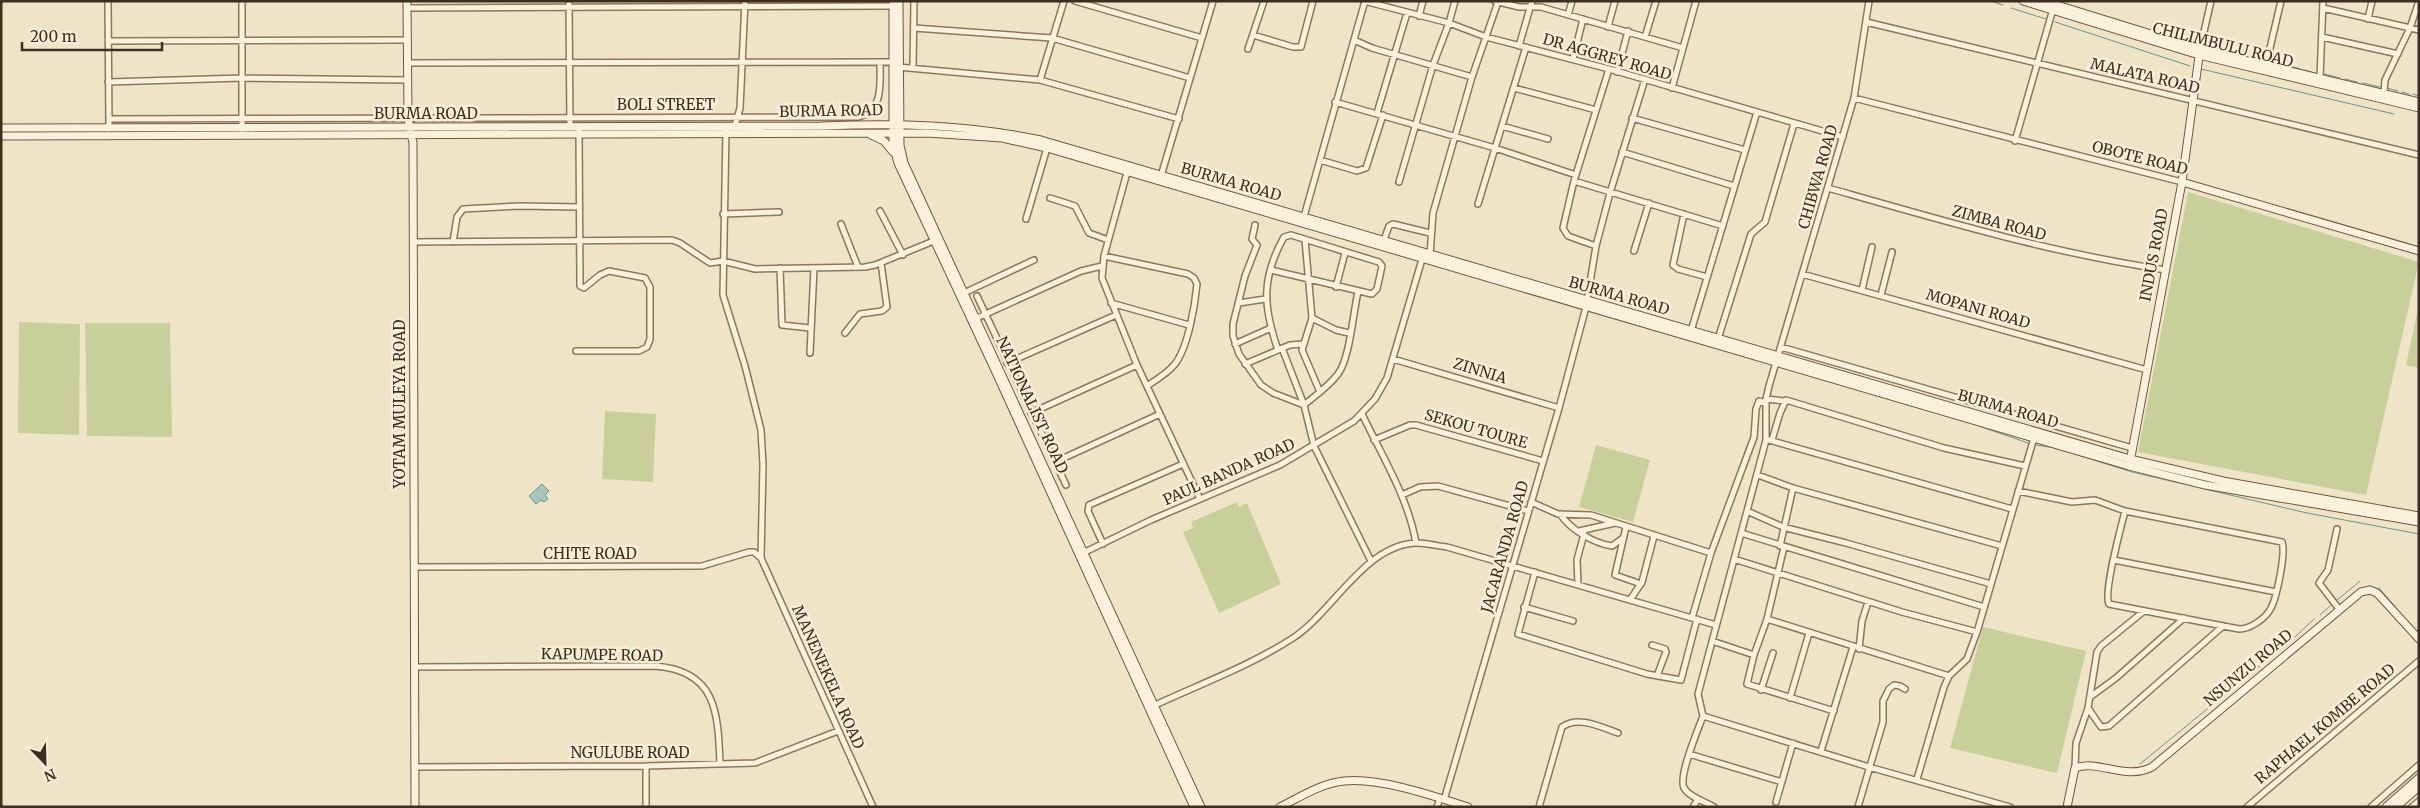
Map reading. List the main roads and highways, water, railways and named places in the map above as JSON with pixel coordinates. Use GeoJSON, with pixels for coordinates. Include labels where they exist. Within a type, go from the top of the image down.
{"type":"FeatureCollection","features":[{"type":"Feature","properties":{"kind":"main road","name":"CHILIMBULU ROAD"},"geometry":{"type":"LineString","coordinates":[[2023,1],[2053,8],[2199,52],[2419,108]]}},
{"type":"Feature","properties":{"kind":"main road","name":"CHILIMBULU ROAD"},"geometry":{"type":"LineString","coordinates":[[2044,1],[2053,8]]}},
{"type":"Feature","properties":{"kind":"main road","name":"NATIONALIST ROAD"},"geometry":{"type":"LineString","coordinates":[[896,4],[896,123],[899,156],[1082,554]]}},
{"type":"Feature","properties":{"kind":"main road","name":"YOTAM MULEYA ROAD"},"geometry":{"type":"LineString","coordinates":[[407,5],[407,80],[408,118],[411,131],[413,242],[415,807]]}},
{"type":"Feature","properties":{"kind":"main road","name":"CHILIMBULU ROAD"},"geometry":{"type":"LineString","coordinates":[[2199,52],[2266,65],[2419,102]]}},
{"type":"Feature","properties":{"kind":"main road","name":"INDUS ROAD"},"geometry":{"type":"LineString","coordinates":[[2130,462],[2182,182],[2199,52]]}},
{"type":"Feature","properties":{"kind":"main road"},"geometry":{"type":"LineString","coordinates":[[875,124],[888,116],[896,108],[904,119],[913,124]]}},
{"type":"Feature","properties":{"kind":"main road","name":"BURMA ROAD"},"geometry":{"type":"LineString","coordinates":[[726,129],[735,126],[896,123],[993,130],[1041,140],[1128,170]]}},
{"type":"Feature","properties":{"kind":"main road","name":"BURMA ROAD"},"geometry":{"type":"LineString","coordinates":[[411,131],[570,127],[579,130]]}},
{"type":"Feature","properties":{"kind":"main road","name":"BURMA ROAD"},"geometry":{"type":"LineString","coordinates":[[1,128],[109,132],[726,129],[866,134],[919,133],[1002,138],[1047,148],[1160,179],[2206,485],[2419,522]]}},
{"type":"Feature","properties":{"kind":"main road","name":"BURMA ROAD"},"geometry":{"type":"LineString","coordinates":[[1,136],[109,132]]}},
{"type":"Feature","properties":{"kind":"main road"},"geometry":{"type":"LineString","coordinates":[[866,134],[884,141],[899,156],[906,140],[919,133]]}},
{"type":"Feature","properties":{"kind":"main road","name":"OBOTE ROAD"},"geometry":{"type":"LineString","coordinates":[[2182,182],[2419,250]]}},
{"type":"Feature","properties":{"kind":"main road","name":"BURMA ROAD"},"geometry":{"type":"LineString","coordinates":[[1303,221],[1384,240],[1425,256]]}},
{"type":"Feature","properties":{"kind":"main road","name":"NATIONALIST ROAD"},"geometry":{"type":"LineString","coordinates":[[936,240],[977,318],[1194,807]]}},
{"type":"Feature","properties":{"kind":"main road","name":"BURMA ROAD"},"geometry":{"type":"LineString","coordinates":[[1586,304],[1718,339],[2034,438],[2130,462],[2419,516]]}},
{"type":"Feature","properties":{"kind":"main road","name":"NSUNZU ROAD"},"geometry":{"type":"LineString","coordinates":[[2067,807],[2075,768],[2084,766],[2134,773],[2152,767],[2361,592],[2374,591],[2419,639]]}},
{"type":"Feature","properties":{"kind":"main road","name":"NATIONALIST ROAD"},"geometry":{"type":"LineString","coordinates":[[1151,707],[1201,807]]}},
{"type":"Feature","properties":{"kind":"main road"},"geometry":{"type":"LineString","coordinates":[[2386,807],[2419,778]]}},
{"type":"Feature","properties":{"kind":"main road"},"geometry":{"type":"LineString","coordinates":[[1280,807],[1328,784],[1344,780],[1363,781],[1442,799],[1468,807]]}},
{"type":"Feature","properties":{"kind":"main road"},"geometry":{"type":"LineString","coordinates":[[2396,807],[2419,787]]}},
{"type":"Feature","properties":{"kind":"water"},"geometry":{"type":"Polygon","coordinates":[[[542,484],[549,491],[545,495],[548,499],[544,502],[541,500],[536,504],[529,496],[542,484]]]}},
{"type":"Feature","properties":{"kind":"waterway"},"geometry":{"type":"LineString","coordinates":[[1991,1],[2003,5]]}},
{"type":"Feature","properties":{"kind":"waterway"},"geometry":{"type":"LineString","coordinates":[[2011,8],[2046,19]]}},
{"type":"Feature","properties":{"kind":"waterway"},"geometry":{"type":"LineString","coordinates":[[2055,22],[2190,66]]}},
{"type":"Feature","properties":{"kind":"waterway"},"geometry":{"type":"LineString","coordinates":[[2188,42],[2195,44]]}},
{"type":"Feature","properties":{"kind":"waterway"},"geometry":{"type":"LineString","coordinates":[[2204,46],[2266,61]]}},
{"type":"Feature","properties":{"kind":"waterway"},"geometry":{"type":"LineString","coordinates":[[2274,63],[2289,66]]}},
{"type":"Feature","properties":{"kind":"waterway"},"geometry":{"type":"LineString","coordinates":[[2293,67],[2300,69]]}},
{"type":"Feature","properties":{"kind":"waterway"},"geometry":{"type":"LineString","coordinates":[[2201,69],[2394,114]]}},
{"type":"Feature","properties":{"kind":"waterway"},"geometry":{"type":"LineString","coordinates":[[2304,70],[2312,72]]}},
{"type":"Feature","properties":{"kind":"waterway"},"geometry":{"type":"LineString","coordinates":[[2324,74],[2340,78]]}},
{"type":"Feature","properties":{"kind":"waterway"},"geometry":{"type":"LineString","coordinates":[[2345,79],[2357,82]]}},
{"type":"Feature","properties":{"kind":"waterway"},"geometry":{"type":"LineString","coordinates":[[2363,83],[2380,87]]}},
{"type":"Feature","properties":{"kind":"waterway"},"geometry":{"type":"LineString","coordinates":[[2387,88],[2398,91]]}},
{"type":"Feature","properties":{"kind":"waterway"},"geometry":{"type":"LineString","coordinates":[[2402,92],[2409,94]]}},
{"type":"Feature","properties":{"kind":"waterway"},"geometry":{"type":"LineString","coordinates":[[2413,94],[2419,96]]}},
{"type":"Feature","properties":{"kind":"waterway"},"geometry":{"type":"LineString","coordinates":[[1979,426],[2028,443]]}},
{"type":"Feature","properties":{"kind":"waterway"},"geometry":{"type":"LineString","coordinates":[[2036,445],[2056,448],[2132,472],[2307,513],[2419,534]]}},
{"type":"Feature","properties":{"kind":"waterway"},"geometry":{"type":"LineString","coordinates":[[2336,601],[2360,581]]}},
{"type":"Feature","properties":{"kind":"waterway"},"geometry":{"type":"LineString","coordinates":[[2379,588],[2398,610]]}},
{"type":"Feature","properties":{"kind":"waterway"},"geometry":{"type":"LineString","coordinates":[[2320,615],[2331,605]]}},
{"type":"Feature","properties":{"kind":"waterway"},"geometry":{"type":"LineString","coordinates":[[2295,637],[2314,619]]}},
{"type":"Feature","properties":{"kind":"waterway"},"geometry":{"type":"LineString","coordinates":[[2140,764],[2290,641]]}}]}
